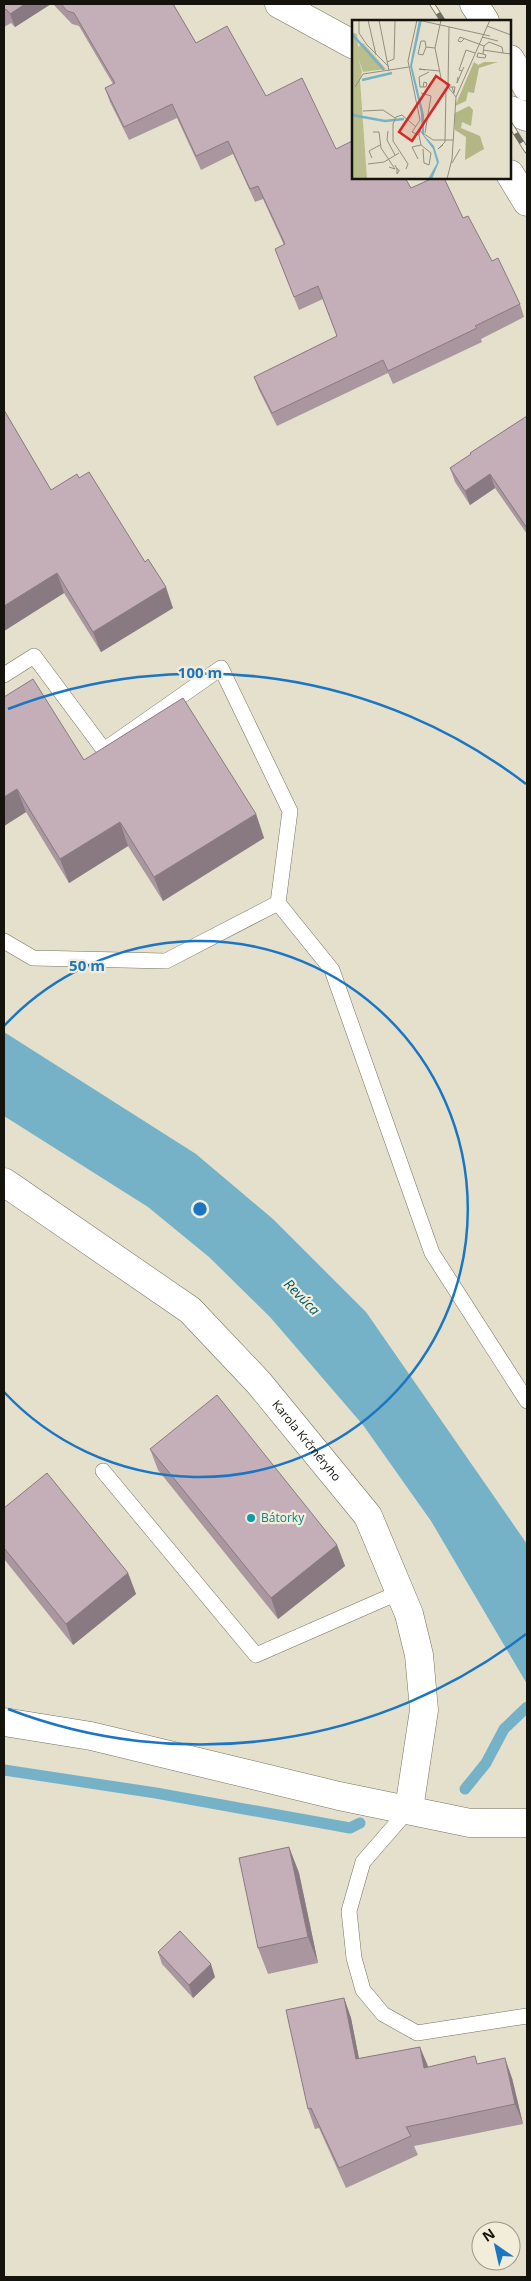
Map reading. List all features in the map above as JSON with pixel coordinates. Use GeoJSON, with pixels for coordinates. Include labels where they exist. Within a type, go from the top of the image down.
{"type":"FeatureCollection","features":[{"type":"Feature","properties":{"kind":"street"},"geometry":{"type":"LineString","coordinates":[[279,4],[352,44]]}},
{"type":"Feature","properties":{"kind":"street"},"geometry":{"type":"LineString","coordinates":[[474,4],[484,20]]}},
{"type":"Feature","properties":{"kind":"street"},"geometry":{"type":"LineString","coordinates":[[511,61],[527,86]]}},
{"type":"Feature","properties":{"kind":"street"},"geometry":{"type":"LineString","coordinates":[[511,110],[527,117]]}},
{"type":"Feature","properties":{"kind":"street"},"geometry":{"type":"LineString","coordinates":[[511,176],[527,202]]}},
{"type":"Feature","properties":{"kind":"street","name":"Karola Krčméryho"},"geometry":{"type":"LineString","coordinates":[[4,1182],[190,1310],[259,1383],[368,1516],[409,1614],[419,1655],[424,1710],[409,1809]]}},
{"type":"Feature","properties":{"kind":"street"},"geometry":{"type":"LineString","coordinates":[[4,1722],[91,1736],[339,1796],[470,1823],[527,1823]]}},
{"type":"Feature","properties":{"kind":"lane"},"geometry":{"type":"LineString","coordinates":[[4,675],[34,656],[104,750],[221,668],[290,811],[278,903],[332,970],[432,1253],[527,1401]]}},
{"type":"Feature","properties":{"kind":"lane"},"geometry":{"type":"LineString","coordinates":[[4,941],[33,958],[166,961],[278,903]]}},
{"type":"Feature","properties":{"kind":"lane"},"geometry":{"type":"LineString","coordinates":[[103,1471],[256,1656],[400,1592]]}},
{"type":"Feature","properties":{"kind":"lane"},"geometry":{"type":"LineString","coordinates":[[409,1809],[363,1862],[349,1911],[354,1958],[363,1990],[383,2014],[417,2032],[527,2016]]}},
{"type":"Feature","properties":{"kind":"water","name":"Revúca"},"geometry":{"type":"Polygon","coordinates":[[[4,1032],[196,1154],[273,1219],[366,1312],[527,1544],[527,1684],[431,1521],[363,1425],[270,1317],[209,1257],[148,1207],[4,1116],[4,1032]]]}},
{"type":"Feature","properties":{"kind":"building"},"geometry":{"type":"Polygon","coordinates":[[[4,4],[25,4],[10,14],[6,9],[4,11],[4,4]]]}},
{"type":"Feature","properties":{"kind":"building"},"geometry":{"type":"Polygon","coordinates":[[[61,4],[173,4],[196,43],[227,26],[266,96],[302,78],[336,149],[352,141],[352,179],[406,179],[411,188],[431,179],[444,179],[463,218],[468,216],[492,261],[498,258],[520,304],[475,326],[477,328],[388,371],[383,360],[272,413],[254,377],[337,336],[318,286],[294,297],[275,249],[285,244],[258,186],[250,189],[228,141],[196,156],[172,104],[124,127],[105,88],[115,83],[74,13],[67,11],[61,4]]]}},
{"type":"Feature","properties":{"kind":"building"},"geometry":{"type":"Polygon","coordinates":[[[4,410],[51,490],[77,474],[79,478],[89,472],[145,562],[148,559],[166,587],[93,632],[57,573],[4,606],[4,410]]]}},
{"type":"Feature","properties":{"kind":"building"},"geometry":{"type":"Polygon","coordinates":[[[527,416],[527,528],[490,474],[465,491],[450,468],[527,416]]]}},
{"type":"Feature","properties":{"kind":"building"},"geometry":{"type":"Polygon","coordinates":[[[33,679],[84,760],[183,698],[256,814],[154,877],[120,822],[60,859],[17,789],[4,797],[4,697],[33,679]]]}},
{"type":"Feature","properties":{"kind":"building","name":"Bátorky"},"geometry":{"type":"Polygon","coordinates":[[[217,1395],[337,1545],[271,1598],[150,1449],[217,1395]]]}},
{"type":"Feature","properties":{"kind":"building"},"geometry":{"type":"Polygon","coordinates":[[[47,1473],[128,1573],[66,1624],[4,1548],[4,1508],[47,1473]]]}},
{"type":"Feature","properties":{"kind":"building"},"geometry":{"type":"Polygon","coordinates":[[[289,1847],[308,1937],[258,1948],[239,1858],[289,1847]]]}},
{"type":"Feature","properties":{"kind":"building"},"geometry":{"type":"Polygon","coordinates":[[[180,1931],[211,1964],[189,1985],[158,1952],[180,1931]]]}},
{"type":"Feature","properties":{"kind":"building"},"geometry":{"type":"Polygon","coordinates":[[[344,1998],[356,2059],[420,2047],[424,2068],[475,2056],[477,2064],[505,2058],[515,2104],[406,2127],[411,2136],[339,2168],[311,2108],[308,2109],[286,2010],[344,1998]]]}},
{"type":"Feature","properties":{"kind":"waterway"},"geometry":{"type":"LineString","coordinates":[[465,1789],[486,1763],[504,1729],[527,1707]]}},
{"type":"Feature","properties":{"kind":"waterway"},"geometry":{"type":"LineString","coordinates":[[4,1770],[156,1793],[350,1828],[360,1823]]}},
{"type":"Feature","properties":{"kind":"railway"},"geometry":{"type":"LineString","coordinates":[[432,4],[442,20]]}},
{"type":"Feature","properties":{"kind":"railway"},"geometry":{"type":"LineString","coordinates":[[511,126],[527,151]]}},
{"type":"Feature","properties":{"kind":"place","name":"Bátorky"},"geometry":{"type":"Point","coordinates":[251,1518]}}]}
